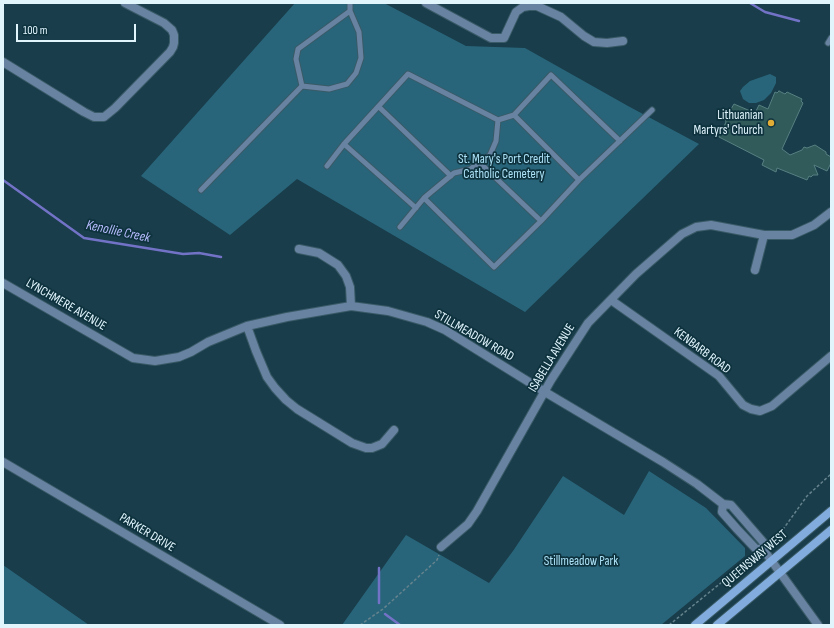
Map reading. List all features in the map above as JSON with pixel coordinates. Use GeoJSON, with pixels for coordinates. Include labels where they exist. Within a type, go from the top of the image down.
{"type":"FeatureCollection","features":[{"type":"Feature","properties":{"kind":"main road","name":"QUEENSWAY WEST"},"geometry":{"type":"LineString","coordinates":[[695,625],[831,511]]}},
{"type":"Feature","properties":{"kind":"main road","name":"QUEENSWAY WEST"},"geometry":{"type":"LineString","coordinates":[[717,625],[831,530]]}},
{"type":"Feature","properties":{"kind":"street"},"geometry":{"type":"LineString","coordinates":[[3,62],[84,112],[94,117],[104,117],[115,108],[170,52],[174,43],[174,35],[172,30],[164,23],[125,3]]}},
{"type":"Feature","properties":{"kind":"street"},"geometry":{"type":"LineString","coordinates":[[426,3],[491,38],[504,38],[516,12],[523,7],[537,6],[561,17],[594,42],[607,43],[623,41]]}},
{"type":"Feature","properties":{"kind":"street","name":"ISABELLA AVENUE"},"geometry":{"type":"LineString","coordinates":[[440,548],[468,524],[477,511],[551,380],[588,322],[636,274],[682,234],[696,227],[711,225],[764,235],[792,235],[814,225],[831,212]]}},
{"type":"Feature","properties":{"kind":"street"},"geometry":{"type":"LineString","coordinates":[[755,270],[764,235]]}},
{"type":"Feature","properties":{"kind":"street"},"geometry":{"type":"LineString","coordinates":[[299,249],[319,253],[338,265],[346,276],[350,287],[351,306]]}},
{"type":"Feature","properties":{"kind":"street","name":"LYNCHMERE AVENUE"},"geometry":{"type":"LineString","coordinates":[[3,283],[116,348]]}},
{"type":"Feature","properties":{"kind":"street","name":"KENBARB ROAD"},"geometry":{"type":"LineString","coordinates":[[611,300],[719,376],[743,405],[751,409],[760,411],[772,406],[831,356]]}},
{"type":"Feature","properties":{"kind":"street","name":"STILLMEADOW ROAD"},"geometry":{"type":"LineString","coordinates":[[116,348],[133,358],[155,361],[166,360],[191,352],[208,342],[247,326],[287,317],[351,306],[388,311],[427,322],[445,330],[545,392],[663,462],[697,484],[723,504],[731,505],[764,542],[763,549],[818,625]]}},
{"type":"Feature","properties":{"kind":"street"},"geometry":{"type":"LineString","coordinates":[[247,326],[267,376],[275,388],[297,409],[352,443],[366,448],[372,448],[382,444],[394,430]]}},
{"type":"Feature","properties":{"kind":"street","name":"PARKER DRIVE"},"geometry":{"type":"LineString","coordinates":[[3,462],[280,625]]}},
{"type":"Feature","properties":{"kind":"street","name":"STILLMEADOW ROAD"},"geometry":{"type":"LineString","coordinates":[[723,504],[722,512],[737,529],[756,549],[763,549]]}},
{"type":"Feature","properties":{"kind":"lane"},"geometry":{"type":"LineString","coordinates":[[302,86],[329,89],[347,84],[356,73],[361,58],[359,32],[350,11],[350,3]]}},
{"type":"Feature","properties":{"kind":"lane"},"geometry":{"type":"LineString","coordinates":[[302,86],[296,59],[298,49],[350,11]]}},
{"type":"Feature","properties":{"kind":"lane"},"geometry":{"type":"LineString","coordinates":[[327,166],[344,144],[408,74],[498,120],[514,115],[551,75],[620,141]]}},
{"type":"Feature","properties":{"kind":"lane"},"geometry":{"type":"LineString","coordinates":[[201,190],[302,86]]}},
{"type":"Feature","properties":{"kind":"lane"},"geometry":{"type":"LineString","coordinates":[[379,107],[451,176]]}},
{"type":"Feature","properties":{"kind":"lane"},"geometry":{"type":"LineString","coordinates":[[424,198],[494,267],[541,221],[579,180],[652,110]]}},
{"type":"Feature","properties":{"kind":"lane"},"geometry":{"type":"LineString","coordinates":[[514,115],[579,180]]}},
{"type":"Feature","properties":{"kind":"lane"},"geometry":{"type":"LineString","coordinates":[[400,227],[424,198],[454,173],[471,169],[490,155],[496,141],[498,120]]}},
{"type":"Feature","properties":{"kind":"lane"},"geometry":{"type":"LineString","coordinates":[[344,144],[416,208]]}},
{"type":"Feature","properties":{"kind":"lane"},"geometry":{"type":"LineString","coordinates":[[479,162],[541,221]]}},
{"type":"Feature","properties":{"kind":"path"},"geometry":{"type":"LineString","coordinates":[[773,543],[773,538],[784,528],[804,499],[831,474]]}},
{"type":"Feature","properties":{"kind":"path"},"geometry":{"type":"LineString","coordinates":[[360,625],[382,609],[437,560],[440,548]]}},
{"type":"Feature","properties":{"kind":"path"},"geometry":{"type":"LineString","coordinates":[[669,625],[722,582],[742,562],[753,560]]}},
{"type":"Feature","properties":{"kind":"green space","name":"St. Mary's Port Credit Catholic Cemetery"},"geometry":{"type":"Polygon","coordinates":[[[295,3],[384,3],[466,46],[525,48],[699,144],[525,312],[297,179],[230,235],[141,176],[295,3]]]}},
{"type":"Feature","properties":{"kind":"green space"},"geometry":{"type":"Polygon","coordinates":[[[770,74],[776,77],[776,83],[771,93],[764,100],[756,103],[749,103],[743,99],[740,91],[743,87],[750,81],[770,74]]]}},
{"type":"Feature","properties":{"kind":"green space","name":"Stillmeadow Park"},"geometry":{"type":"Polygon","coordinates":[[[649,471],[706,508],[745,548],[745,556],[661,625],[342,625],[406,535],[489,583],[513,551],[563,476],[624,515],[649,471]]]}},
{"type":"Feature","properties":{"kind":"green space"},"geometry":{"type":"Polygon","coordinates":[[[3,565],[89,625],[3,625],[3,565]]]}},
{"type":"Feature","properties":{"kind":"building"},"geometry":{"type":"Polygon","coordinates":[[[779,91],[785,94],[787,92],[802,99],[801,101],[803,103],[782,149],[790,155],[802,150],[804,147],[807,148],[815,145],[831,157],[831,163],[827,171],[814,165],[818,175],[813,175],[811,177],[809,176],[807,180],[777,168],[776,172],[762,165],[764,160],[719,137],[726,122],[725,119],[734,104],[755,113],[759,105],[768,109],[775,92],[777,93],[779,91]]]}},
{"type":"Feature","properties":{"kind":"waterway"},"geometry":{"type":"LineString","coordinates":[[750,3],[765,12],[799,21]]}},
{"type":"Feature","properties":{"kind":"waterway","name":"Kenollie Creek"},"geometry":{"type":"LineString","coordinates":[[3,180],[84,238],[183,254],[199,253],[221,257]]}},
{"type":"Feature","properties":{"kind":"waterway","name":"Kenollie Creek"},"geometry":{"type":"LineString","coordinates":[[379,568],[379,603]]}},
{"type":"Feature","properties":{"kind":"waterway","name":"Kenollie Creek"},"geometry":{"type":"LineString","coordinates":[[385,614],[400,625]]}},
{"type":"Feature","properties":{"kind":"place","name":"Lithuanian Martyrs' Church"},"geometry":{"type":"Point","coordinates":[771,123]}}]}
